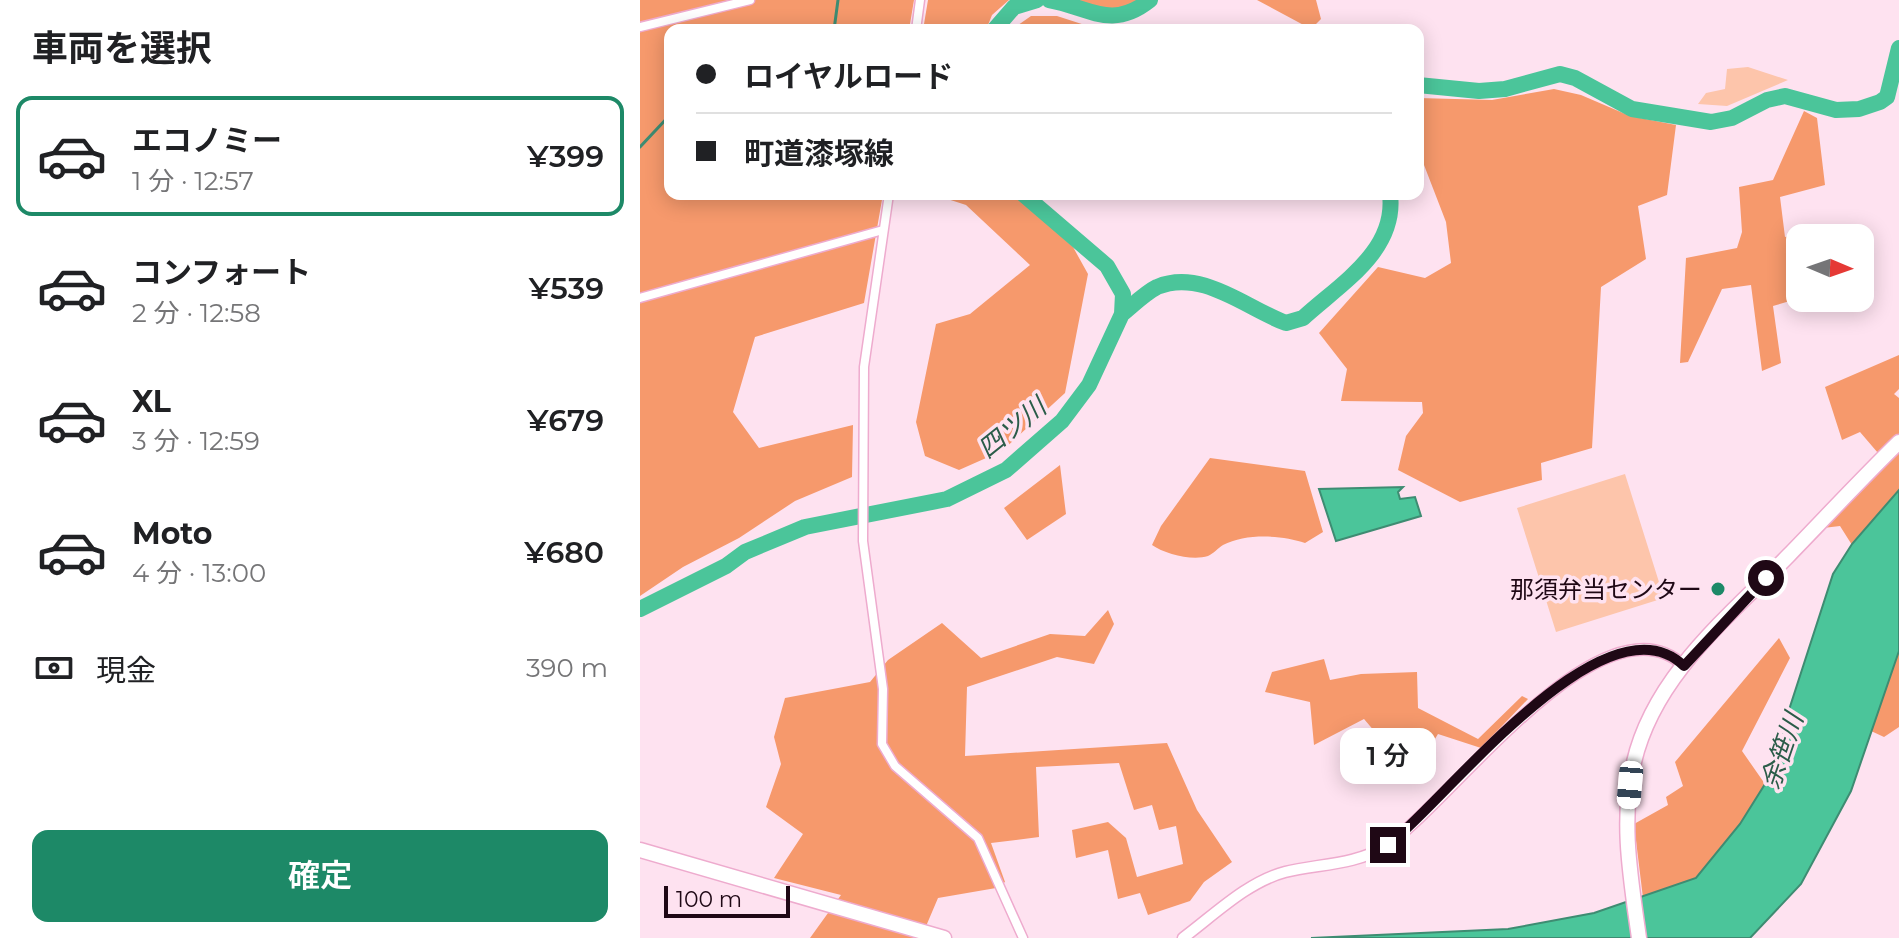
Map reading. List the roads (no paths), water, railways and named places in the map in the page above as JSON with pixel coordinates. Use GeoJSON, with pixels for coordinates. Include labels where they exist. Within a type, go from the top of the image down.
{"type":"FeatureCollection","features":[{"type":"Feature","properties":{"kind":"main road"},"geometry":{"type":"LineString","coordinates":[[1639,938],[1632,890],[1627,811],[1634,762],[1651,712],[1684,666],[1899,442]]}},
{"type":"Feature","properties":{"kind":"main road"},"geometry":{"type":"LineString","coordinates":[[640,850],[944,938]]}},
{"type":"Feature","properties":{"kind":"street"},"geometry":{"type":"LineString","coordinates":[[640,27],[750,0]]}},
{"type":"Feature","properties":{"kind":"street"},"geometry":{"type":"LineString","coordinates":[[917,24],[920,0]]}},
{"type":"Feature","properties":{"kind":"street"},"geometry":{"type":"LineString","coordinates":[[888,200],[864,367],[862,487],[863,541],[883,689],[882,744],[886,757],[978,838],[1023,938]]}},
{"type":"Feature","properties":{"kind":"street"},"geometry":{"type":"LineString","coordinates":[[640,298],[883,230]]}},
{"type":"Feature","properties":{"kind":"street"},"geometry":{"type":"LineString","coordinates":[[1183,938],[1268,878],[1362,857],[1388,845],[1418,820],[1548,693],[1576,672],[1634,651],[1665,653],[1684,666]]}},
{"type":"Feature","properties":{"kind":"water"},"geometry":{"type":"Polygon","coordinates":[[[1403,487],[1398,492],[1400,499],[1415,497],[1421,516],[1336,541],[1319,489],[1403,487]]]}},
{"type":"Feature","properties":{"kind":"water","name":"余笹川"},"geometry":{"type":"Polygon","coordinates":[[[1899,490],[1899,651],[1851,791],[1801,884],[1750,938],[1311,938],[1508,929],[1594,913],[1696,878],[1740,824],[1765,784],[1833,574],[1852,544],[1899,490]]]}},
{"type":"Feature","properties":{"kind":"waterway"},"geometry":{"type":"LineString","coordinates":[[835,24],[838,0]]}},
{"type":"Feature","properties":{"kind":"waterway","name":"四ツ川"},"geometry":{"type":"LineString","coordinates":[[999,24],[1014,7],[1037,0]]}},
{"type":"Feature","properties":{"kind":"waterway","name":"四ツ川"},"geometry":{"type":"LineString","coordinates":[[1049,0],[1111,15],[1123,14],[1150,0]]}},
{"type":"Feature","properties":{"kind":"waterway"},"geometry":{"type":"LineString","coordinates":[[1424,86],[1479,91],[1505,89],[1560,74],[1575,78],[1632,109],[1711,122],[1732,118],[1767,100],[1785,96],[1836,110],[1859,109],[1880,102],[1887,97],[1899,48]]}},
{"type":"Feature","properties":{"kind":"waterway"},"geometry":{"type":"LineString","coordinates":[[640,147],[664,121]]}},
{"type":"Feature","properties":{"kind":"waterway","name":"四ツ川"},"geometry":{"type":"LineString","coordinates":[[640,609],[726,566],[745,552],[805,527],[947,499],[1006,470],[1062,421],[1089,385],[1122,314],[1123,294],[1107,266],[1030,200]]}},
{"type":"Feature","properties":{"kind":"waterway"},"geometry":{"type":"LineString","coordinates":[[1122,314],[1157,287],[1191,283],[1224,293],[1286,323],[1303,318],[1349,279],[1375,249],[1385,233],[1390,200]]}},
{"type":"Feature","properties":{"kind":"place","name":"那須弁当センター"},"geometry":{"type":"Point","coordinates":[1718,589]}}]}
